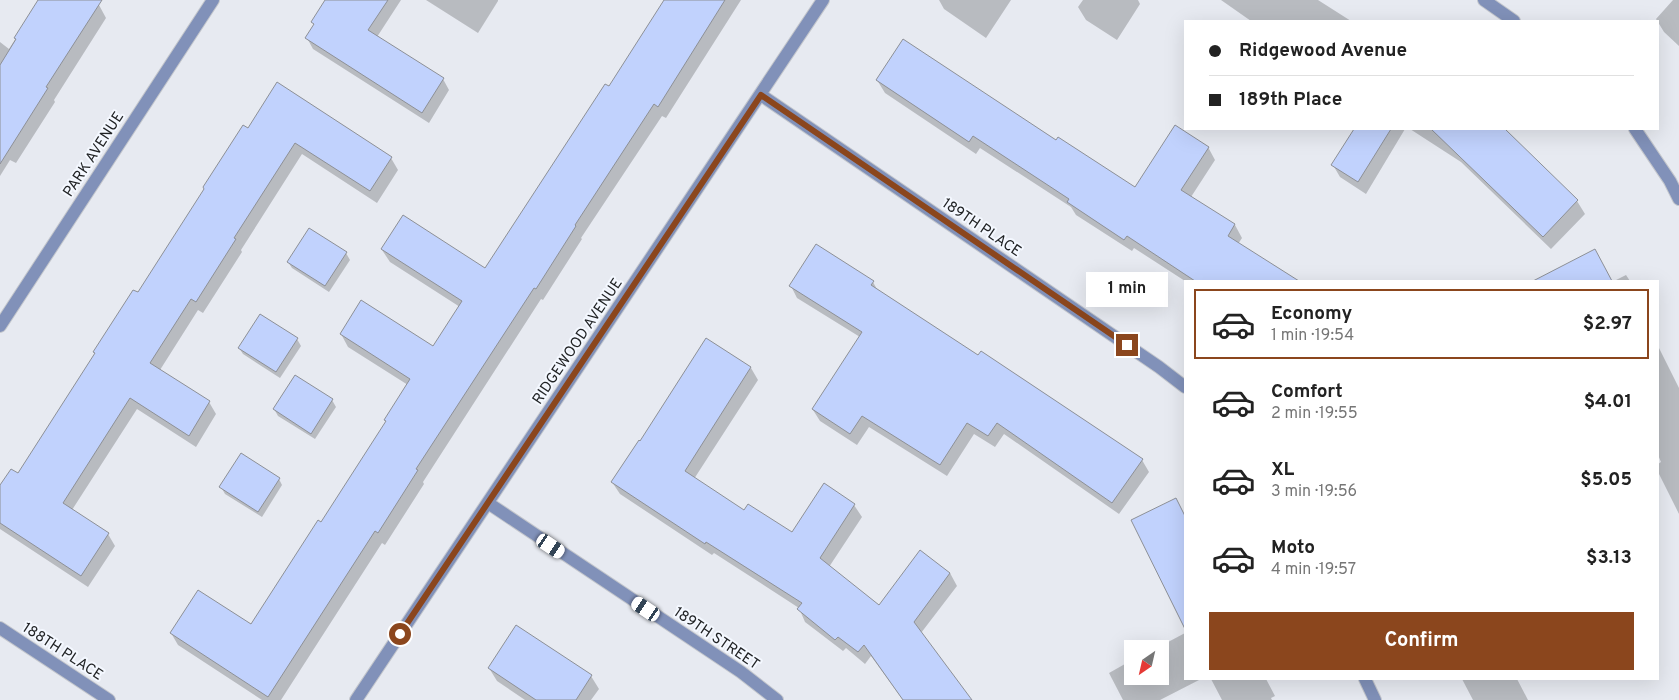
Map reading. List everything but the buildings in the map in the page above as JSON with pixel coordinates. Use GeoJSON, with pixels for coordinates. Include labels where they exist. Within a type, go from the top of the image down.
{"type":"FeatureCollection","features":[{"type":"Feature","properties":{"kind":"street","name":"PARK AVENUE"},"geometry":{"type":"LineString","coordinates":[[0,326],[213,0]]}},
{"type":"Feature","properties":{"kind":"street","name":"RIDGEWOOD AVENUE"},"geometry":{"type":"LineString","coordinates":[[356,700],[823,0]]}},
{"type":"Feature","properties":{"kind":"street"},"geometry":{"type":"LineString","coordinates":[[1484,0],[1513,20]]}},
{"type":"Feature","properties":{"kind":"street","name":"189TH PLACE"},"geometry":{"type":"LineString","coordinates":[[761,95],[1184,386]]}},
{"type":"Feature","properties":{"kind":"street"},"geometry":{"type":"LineString","coordinates":[[1636,130],[1679,199]]}},
{"type":"Feature","properties":{"kind":"street","name":"189TH STREET"},"geometry":{"type":"LineString","coordinates":[[488,504],[740,672],[777,700]]}},
{"type":"Feature","properties":{"kind":"street","name":"188TH PLACE"},"geometry":{"type":"LineString","coordinates":[[0,628],[109,700]]}},
{"type":"Feature","properties":{"kind":"street"},"geometry":{"type":"LineString","coordinates":[[1365,680],[1375,700]]}},
{"type":"Feature","properties":{"kind":"route"},"geometry":{"type":"LineString","coordinates":[[400,634],[761,95],[1127,345]]}}]}
